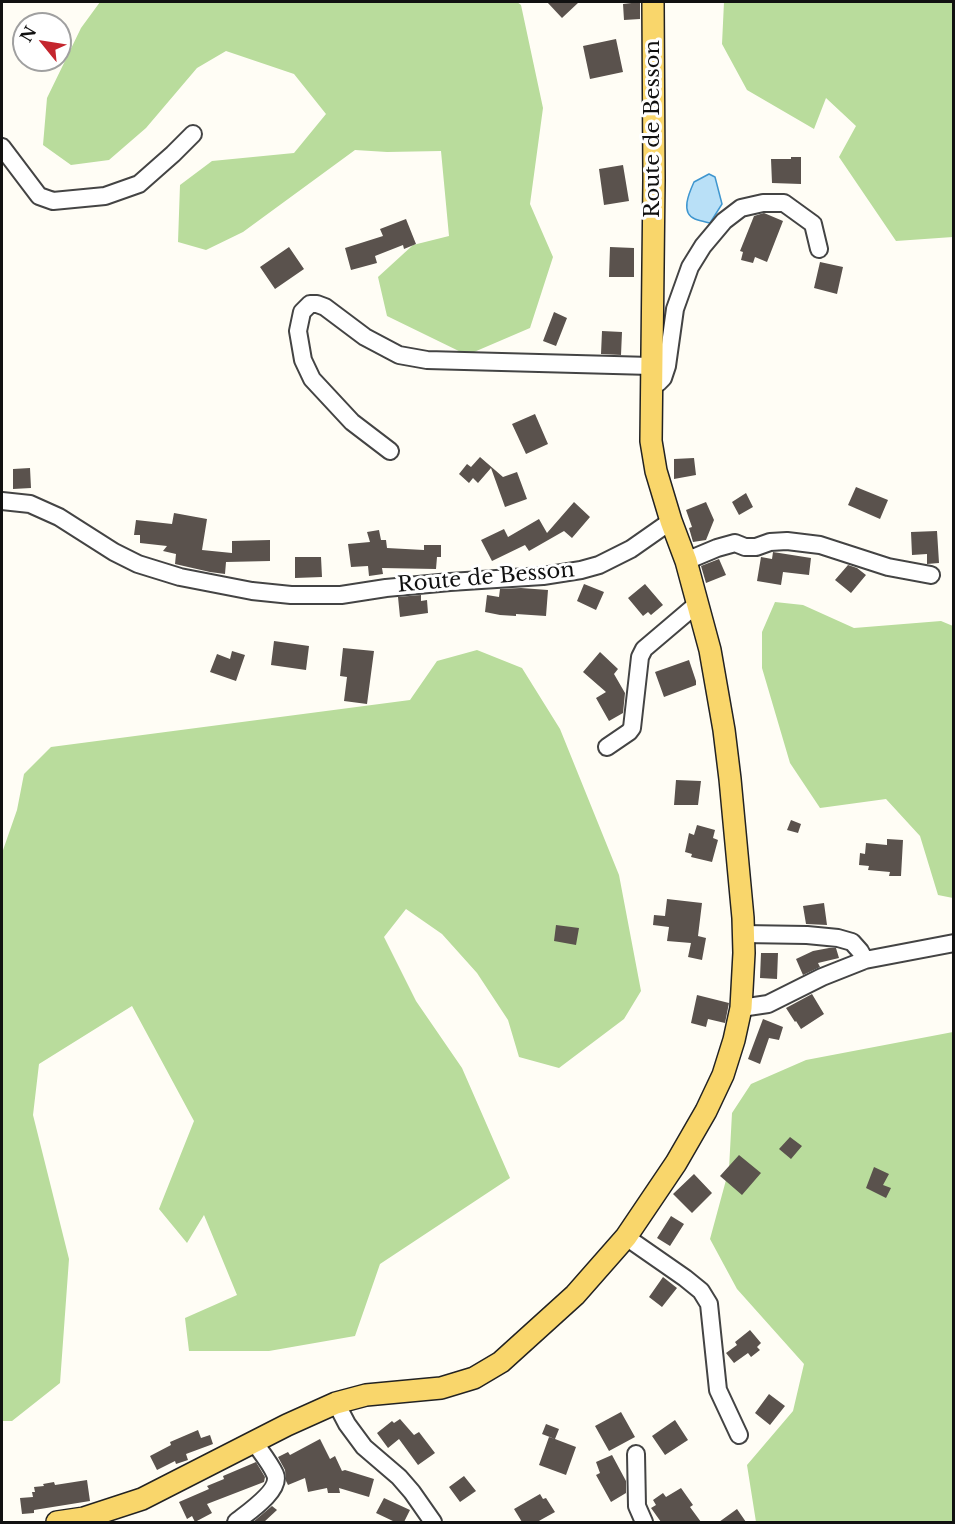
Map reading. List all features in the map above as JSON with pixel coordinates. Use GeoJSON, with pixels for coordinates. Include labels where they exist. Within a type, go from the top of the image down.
{"type":"FeatureCollection","features":[{"type":"Feature","properties":{"kind":"main road","name":"Route de Besson"},"geometry":{"type":"LineString","coordinates":[[652,2],[654,180],[651,441],[656,471],[671,521]]}},
{"type":"Feature","properties":{"kind":"main road"},"geometry":{"type":"LineString","coordinates":[[57,1522],[92,1516],[142,1499],[336,1403],[366,1395],[441,1388],[474,1378],[501,1362],[575,1295],[626,1237],[675,1163],[706,1111],[723,1075],[734,1040],[744,982],[743,934],[733,806],[724,730],[710,650],[686,561],[671,521]]}},
{"type":"Feature","properties":{"kind":"street"},"geometry":{"type":"LineString","coordinates":[[2,147],[39,196],[53,201],[105,196],[140,184],[193,134]]}},
{"type":"Feature","properties":{"kind":"street"},"geometry":{"type":"LineString","coordinates":[[390,451],[352,423],[312,379],[303,360],[298,331],[302,312],[310,304],[325,307],[365,337],[399,355],[427,360],[651,374],[658,383],[663,378],[667,366],[675,309],[690,267],[703,246],[724,221],[741,208],[763,203],[784,203],[813,224],[819,249]]}},
{"type":"Feature","properties":{"kind":"street","name":"Route de Besson"},"geometry":{"type":"LineString","coordinates":[[2,501],[30,504],[59,517],[114,552],[138,564],[180,577],[252,591],[291,595],[341,595],[386,588],[543,576],[580,570],[599,566],[631,549],[671,521]]}},
{"type":"Feature","properties":{"kind":"street"},"geometry":{"type":"LineString","coordinates":[[686,561],[735,543],[745,547],[756,547],[770,542],[787,541],[820,545],[888,567],[931,575]]}},
{"type":"Feature","properties":{"kind":"street"},"geometry":{"type":"LineString","coordinates":[[607,747],[632,728],[639,657],[644,649],[697,604]]}},
{"type":"Feature","properties":{"kind":"street"},"geometry":{"type":"LineString","coordinates":[[743,934],[838,938],[852,942],[865,960]]}},
{"type":"Feature","properties":{"kind":"street"},"geometry":{"type":"LineString","coordinates":[[741,1008],[768,1004],[822,977],[865,960],[954,944]]}},
{"type":"Feature","properties":{"kind":"street"},"geometry":{"type":"LineString","coordinates":[[626,1237],[685,1278],[701,1291],[709,1304],[718,1390],[739,1435]]}},
{"type":"Feature","properties":{"kind":"street"},"geometry":{"type":"LineString","coordinates":[[336,1403],[347,1424],[364,1447],[412,1492],[433,1522]]}},
{"type":"Feature","properties":{"kind":"street"},"geometry":{"type":"LineString","coordinates":[[236,1522],[271,1492],[275,1484],[276,1475],[254,1442]]}},
{"type":"Feature","properties":{"kind":"street"},"geometry":{"type":"LineString","coordinates":[[636,1454],[637,1506],[644,1522]]}},
{"type":"Feature","properties":{"kind":"green space"},"geometry":{"type":"Polygon","coordinates":[[[100,2],[517,2],[521,5],[543,108],[530,204],[553,257],[530,328],[467,355],[387,316],[378,277],[413,245],[449,236],[441,151],[355,150],[243,232],[206,250],[178,242],[180,185],[212,161],[294,153],[326,114],[294,74],[226,51],[197,68],[146,128],[109,160],[71,165],[43,145],[47,98],[60,72],[72,72],[72,47],[81,28],[100,2]]]}},
{"type":"Feature","properties":{"kind":"green space"},"geometry":{"type":"Polygon","coordinates":[[[724,2],[953,2],[953,237],[896,241],[839,157],[856,126],[826,98],[814,129],[747,90],[722,44],[724,2]]]}},
{"type":"Feature","properties":{"kind":"green space"},"geometry":{"type":"Polygon","coordinates":[[[775,602],[803,605],[854,628],[941,621],[953,626],[953,898],[938,895],[920,836],[886,799],[820,808],[790,763],[762,668],[762,632],[775,602]]]}},
{"type":"Feature","properties":{"kind":"green space"},"geometry":{"type":"Polygon","coordinates":[[[477,650],[522,668],[560,729],[619,875],[641,991],[624,1019],[559,1068],[519,1057],[508,1020],[477,973],[442,934],[406,909],[384,937],[416,1001],[462,1068],[510,1178],[380,1264],[355,1336],[269,1351],[189,1351],[185,1318],[237,1295],[204,1215],[187,1243],[159,1209],[194,1121],[132,1006],[39,1064],[33,1115],[69,1259],[60,1383],[12,1421],[2,1421],[2,853],[17,810],[24,774],[51,747],[410,700],[437,661],[477,650]]]}},
{"type":"Feature","properties":{"kind":"green space"},"geometry":{"type":"Polygon","coordinates":[[[953,1032],[953,1522],[756,1522],[747,1465],[793,1411],[804,1364],[737,1289],[710,1239],[729,1169],[732,1113],[751,1084],[806,1060],[953,1032]]]}},
{"type":"Feature","properties":{"kind":"water"},"geometry":{"type":"Polygon","coordinates":[[[709,174],[715,177],[722,204],[710,223],[690,216],[687,208],[688,197],[694,182],[709,174]]]}},
{"type":"Feature","properties":{"kind":"building"},"geometry":{"type":"Polygon","coordinates":[[[547,2],[579,2],[562,18],[547,2]]]}},
{"type":"Feature","properties":{"kind":"building"},"geometry":{"type":"Polygon","coordinates":[[[640,2],[640,19],[624,20],[623,4],[640,2]]]}},
{"type":"Feature","properties":{"kind":"building"},"geometry":{"type":"Polygon","coordinates":[[[616,39],[623,72],[590,79],[583,46],[616,39]]]}},
{"type":"Feature","properties":{"kind":"building"},"geometry":{"type":"Polygon","coordinates":[[[791,157],[801,157],[801,184],[772,183],[771,159],[791,159],[791,157]]]}},
{"type":"Feature","properties":{"kind":"building"},"geometry":{"type":"Polygon","coordinates":[[[623,165],[629,201],[604,205],[599,169],[623,165]]]}},
{"type":"Feature","properties":{"kind":"building"},"geometry":{"type":"Polygon","coordinates":[[[764,213],[783,221],[767,262],[755,257],[753,263],[741,260],[743,252],[740,251],[754,216],[764,213]]]}},
{"type":"Feature","properties":{"kind":"building"},"geometry":{"type":"Polygon","coordinates":[[[406,219],[416,244],[404,249],[403,245],[375,256],[377,263],[351,270],[345,248],[383,236],[380,229],[406,219]]]}},
{"type":"Feature","properties":{"kind":"building"},"geometry":{"type":"Polygon","coordinates":[[[289,247],[304,269],[275,289],[260,267],[289,247]]]}},
{"type":"Feature","properties":{"kind":"building"},"geometry":{"type":"Polygon","coordinates":[[[610,247],[634,248],[634,277],[609,277],[610,247]]]}},
{"type":"Feature","properties":{"kind":"building"},"geometry":{"type":"Polygon","coordinates":[[[820,262],[843,267],[837,294],[814,288],[820,262]]]}},
{"type":"Feature","properties":{"kind":"building"},"geometry":{"type":"Polygon","coordinates":[[[554,312],[567,318],[556,346],[543,341],[554,312]]]}},
{"type":"Feature","properties":{"kind":"building"},"geometry":{"type":"Polygon","coordinates":[[[602,331],[622,332],[621,355],[601,354],[602,331]]]}},
{"type":"Feature","properties":{"kind":"building"},"geometry":{"type":"Polygon","coordinates":[[[535,414],[548,444],[526,454],[512,424],[535,414]]]}},
{"type":"Feature","properties":{"kind":"building"},"geometry":{"type":"Polygon","coordinates":[[[480,457],[503,477],[517,472],[527,499],[505,507],[491,468],[478,483],[473,478],[469,483],[459,474],[467,464],[471,467],[480,457]]]}},
{"type":"Feature","properties":{"kind":"building"},"geometry":{"type":"Polygon","coordinates":[[[694,458],[696,475],[674,479],[674,459],[694,458]]]}},
{"type":"Feature","properties":{"kind":"building"},"geometry":{"type":"Polygon","coordinates":[[[30,468],[31,488],[13,489],[13,469],[30,468]]]}},
{"type":"Feature","properties":{"kind":"building"},"geometry":{"type":"Polygon","coordinates":[[[856,487],[888,500],[880,519],[848,505],[856,487]]]}},
{"type":"Feature","properties":{"kind":"building"},"geometry":{"type":"Polygon","coordinates":[[[746,493],[753,507],[739,515],[732,502],[746,493]]]}},
{"type":"Feature","properties":{"kind":"building"},"geometry":{"type":"Polygon","coordinates":[[[574,502],[590,517],[572,538],[564,531],[529,551],[525,545],[492,561],[481,540],[504,529],[508,537],[539,519],[547,533],[574,502]]]}},
{"type":"Feature","properties":{"kind":"building"},"geometry":{"type":"Polygon","coordinates":[[[706,502],[714,520],[706,540],[693,542],[689,528],[692,527],[686,510],[706,502]]]}},
{"type":"Feature","properties":{"kind":"building"},"geometry":{"type":"Polygon","coordinates":[[[174,513],[207,519],[202,550],[232,553],[232,541],[270,540],[270,561],[226,562],[225,574],[210,572],[175,564],[176,554],[163,551],[167,546],[140,543],[140,535],[134,535],[136,520],[172,524],[174,513]]]}},
{"type":"Feature","properties":{"kind":"building"},"geometry":{"type":"Polygon","coordinates":[[[379,530],[381,540],[386,540],[387,548],[424,550],[424,545],[441,545],[441,557],[437,557],[436,569],[382,568],[383,574],[369,576],[368,566],[351,567],[348,544],[370,542],[367,532],[379,530]]]}},
{"type":"Feature","properties":{"kind":"building"},"geometry":{"type":"Polygon","coordinates":[[[937,531],[939,563],[927,564],[927,554],[912,555],[911,532],[937,531]]]}},
{"type":"Feature","properties":{"kind":"building"},"geometry":{"type":"Polygon","coordinates":[[[773,552],[811,558],[809,575],[783,572],[781,585],[757,581],[761,557],[772,559],[773,552]]]}},
{"type":"Feature","properties":{"kind":"building"},"geometry":{"type":"Polygon","coordinates":[[[295,557],[321,557],[322,577],[295,578],[295,557]]]}},
{"type":"Feature","properties":{"kind":"building"},"geometry":{"type":"Polygon","coordinates":[[[719,559],[726,575],[706,583],[701,566],[719,559]]]}},
{"type":"Feature","properties":{"kind":"building"},"geometry":{"type":"Polygon","coordinates":[[[848,565],[866,575],[851,593],[835,580],[848,565]]]}},
{"type":"Feature","properties":{"kind":"building"},"geometry":{"type":"Polygon","coordinates":[[[584,584],[604,592],[596,610],[577,601],[584,584]]]}},
{"type":"Feature","properties":{"kind":"building"},"geometry":{"type":"Polygon","coordinates":[[[645,584],[663,605],[651,615],[648,612],[643,616],[628,598],[645,584]]]}},
{"type":"Feature","properties":{"kind":"building"},"geometry":{"type":"Polygon","coordinates":[[[500,589],[548,590],[546,616],[500,615],[485,612],[487,595],[499,597],[500,589]]]}},
{"type":"Feature","properties":{"kind":"building"},"geometry":{"type":"Polygon","coordinates":[[[421,595],[421,601],[427,600],[428,613],[400,617],[398,597],[421,595]]]}},
{"type":"Feature","properties":{"kind":"building"},"geometry":{"type":"Polygon","coordinates":[[[274,641],[309,646],[306,670],[271,665],[274,641]]]}},
{"type":"Feature","properties":{"kind":"building"},"geometry":{"type":"Polygon","coordinates":[[[343,648],[374,651],[367,704],[344,701],[347,677],[340,676],[343,648]]]}},
{"type":"Feature","properties":{"kind":"building"},"geometry":{"type":"Polygon","coordinates":[[[232,651],[245,655],[236,681],[210,672],[217,654],[230,659],[232,651]]]}},
{"type":"Feature","properties":{"kind":"building"},"geometry":{"type":"Polygon","coordinates":[[[600,652],[618,669],[614,674],[625,693],[623,713],[609,721],[596,698],[606,692],[583,672],[600,652]]]}},
{"type":"Feature","properties":{"kind":"building"},"geometry":{"type":"Polygon","coordinates":[[[689,660],[696,685],[664,697],[655,672],[689,660]]]}},
{"type":"Feature","properties":{"kind":"building"},"geometry":{"type":"Polygon","coordinates":[[[676,780],[701,781],[698,805],[674,805],[676,780]]]}},
{"type":"Feature","properties":{"kind":"building"},"geometry":{"type":"Polygon","coordinates":[[[791,820],[801,824],[798,833],[787,830],[791,820]]]}},
{"type":"Feature","properties":{"kind":"building"},"geometry":{"type":"Polygon","coordinates":[[[697,825],[715,830],[713,838],[718,840],[712,862],[691,857],[692,854],[685,852],[689,833],[694,835],[697,825]]]}},
{"type":"Feature","properties":{"kind":"building"},"geometry":{"type":"Polygon","coordinates":[[[887,839],[903,840],[901,876],[889,876],[890,872],[868,870],[869,866],[859,865],[860,853],[865,854],[866,843],[887,845],[887,839]]]}},
{"type":"Feature","properties":{"kind":"building"},"geometry":{"type":"Polygon","coordinates":[[[667,899],[702,903],[698,936],[706,938],[702,960],[688,957],[691,943],[667,941],[669,927],[653,925],[654,915],[665,916],[667,899]]]}},
{"type":"Feature","properties":{"kind":"building"},"geometry":{"type":"Polygon","coordinates":[[[824,903],[827,925],[806,924],[803,906],[824,903]]]}},
{"type":"Feature","properties":{"kind":"building"},"geometry":{"type":"Polygon","coordinates":[[[556,925],[579,928],[576,945],[554,941],[556,925]]]}},
{"type":"Feature","properties":{"kind":"building"},"geometry":{"type":"Polygon","coordinates":[[[836,948],[839,958],[818,963],[820,967],[803,975],[796,959],[813,951],[836,948]]]}},
{"type":"Feature","properties":{"kind":"building"},"geometry":{"type":"Polygon","coordinates":[[[761,953],[778,953],[777,979],[760,978],[761,953]]]}},
{"type":"Feature","properties":{"kind":"building"},"geometry":{"type":"Polygon","coordinates":[[[812,994],[824,1014],[801,1029],[786,1008],[812,994]]]}},
{"type":"Feature","properties":{"kind":"building"},"geometry":{"type":"Polygon","coordinates":[[[697,995],[729,1003],[725,1023],[708,1019],[706,1027],[691,1023],[697,995]]]}},
{"type":"Feature","properties":{"kind":"building"},"geometry":{"type":"Polygon","coordinates":[[[763,1019],[783,1027],[779,1040],[769,1038],[760,1064],[748,1059],[763,1019]]]}},
{"type":"Feature","properties":{"kind":"building"},"geometry":{"type":"Polygon","coordinates":[[[790,1137],[802,1146],[791,1159],[779,1149],[790,1137]]]}},
{"type":"Feature","properties":{"kind":"building"},"geometry":{"type":"Polygon","coordinates":[[[739,1155],[761,1173],[742,1195],[720,1176],[739,1155]]]}},
{"type":"Feature","properties":{"kind":"building"},"geometry":{"type":"Polygon","coordinates":[[[874,1167],[889,1174],[883,1185],[891,1188],[886,1198],[866,1188],[874,1167]]]}},
{"type":"Feature","properties":{"kind":"building"},"geometry":{"type":"Polygon","coordinates":[[[694,1174],[712,1193],[692,1213],[673,1194],[694,1174]]]}},
{"type":"Feature","properties":{"kind":"building"},"geometry":{"type":"Polygon","coordinates":[[[671,1216],[684,1224],[670,1246],[657,1238],[671,1216]]]}},
{"type":"Feature","properties":{"kind":"building"},"geometry":{"type":"Polygon","coordinates":[[[663,1277],[677,1288],[662,1307],[649,1297],[663,1277]]]}},
{"type":"Feature","properties":{"kind":"building"},"geometry":{"type":"Polygon","coordinates":[[[750,1330],[761,1343],[757,1347],[760,1350],[751,1357],[748,1353],[734,1363],[726,1353],[737,1345],[735,1342],[750,1330]]]}},
{"type":"Feature","properties":{"kind":"building"},"geometry":{"type":"Polygon","coordinates":[[[769,1394],[785,1406],[770,1425],[755,1413],[769,1394]]]}},
{"type":"Feature","properties":{"kind":"building"},"geometry":{"type":"Polygon","coordinates":[[[621,1412],[635,1437],[609,1451],[595,1426],[621,1412]]]}},
{"type":"Feature","properties":{"kind":"building"},"geometry":{"type":"Polygon","coordinates":[[[400,1419],[414,1435],[419,1432],[435,1453],[418,1465],[399,1439],[388,1448],[377,1433],[392,1421],[394,1423],[400,1419]]]}},
{"type":"Feature","properties":{"kind":"building"},"geometry":{"type":"Polygon","coordinates":[[[675,1420],[688,1440],[665,1455],[652,1436],[675,1420]]]}},
{"type":"Feature","properties":{"kind":"building"},"geometry":{"type":"Polygon","coordinates":[[[546,1424],[559,1429],[555,1439],[542,1434],[546,1424]]]}},
{"type":"Feature","properties":{"kind":"building"},"geometry":{"type":"Polygon","coordinates":[[[198,1430],[201,1438],[210,1435],[213,1444],[186,1454],[188,1460],[176,1464],[175,1461],[157,1470],[150,1456],[171,1445],[170,1442],[198,1430]]]}},
{"type":"Feature","properties":{"kind":"building"},"geometry":{"type":"Polygon","coordinates":[[[549,1437],[576,1447],[566,1475],[539,1465],[549,1437]]]}},
{"type":"Feature","properties":{"kind":"building"},"geometry":{"type":"Polygon","coordinates":[[[320,1439],[330,1459],[335,1456],[342,1471],[374,1479],[369,1497],[339,1488],[340,1493],[328,1493],[327,1488],[308,1492],[305,1478],[288,1485],[285,1470],[278,1457],[288,1452],[290,1455],[320,1439]]]}},
{"type":"Feature","properties":{"kind":"building"},"geometry":{"type":"Polygon","coordinates":[[[612,1455],[626,1481],[626,1493],[611,1502],[596,1475],[600,1473],[596,1462],[612,1455]]]}},
{"type":"Feature","properties":{"kind":"building"},"geometry":{"type":"Polygon","coordinates":[[[256,1462],[265,1477],[264,1482],[207,1504],[212,1513],[195,1522],[192,1516],[187,1519],[179,1502],[209,1489],[207,1486],[224,1479],[223,1476],[256,1462]]]}},
{"type":"Feature","properties":{"kind":"building"},"geometry":{"type":"Polygon","coordinates":[[[464,1476],[476,1491],[460,1502],[449,1487],[464,1476]]]}},
{"type":"Feature","properties":{"kind":"building"},"geometry":{"type":"Polygon","coordinates":[[[87,1480],[90,1501],[22,1514],[20,1498],[33,1497],[34,1487],[54,1482],[55,1485],[87,1480]]]}},
{"type":"Feature","properties":{"kind":"building"},"geometry":{"type":"Polygon","coordinates":[[[681,1488],[693,1505],[690,1507],[701,1522],[661,1522],[651,1508],[656,1505],[653,1500],[663,1493],[666,1497],[681,1488]]]}},
{"type":"Feature","properties":{"kind":"building"},"geometry":{"type":"Polygon","coordinates":[[[540,1494],[543,1499],[546,1498],[555,1512],[537,1522],[522,1522],[514,1509],[540,1494]]]}},
{"type":"Feature","properties":{"kind":"building"},"geometry":{"type":"Polygon","coordinates":[[[384,1498],[410,1510],[404,1522],[395,1522],[376,1513],[384,1498]]]}},
{"type":"Feature","properties":{"kind":"building"},"geometry":{"type":"Polygon","coordinates":[[[272,1506],[277,1510],[264,1522],[253,1522],[272,1506]]]}},
{"type":"Feature","properties":{"kind":"building"},"geometry":{"type":"Polygon","coordinates":[[[737,1509],[746,1522],[719,1522],[737,1509]]]}}]}
